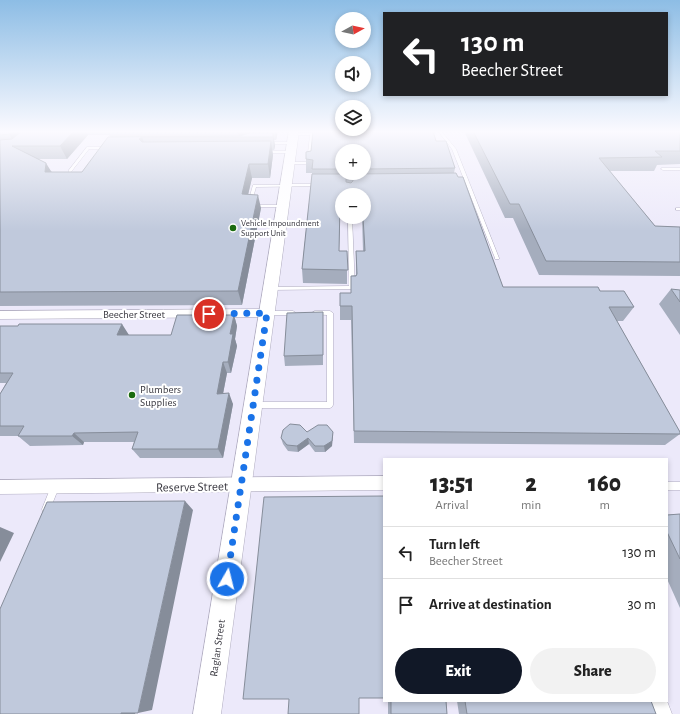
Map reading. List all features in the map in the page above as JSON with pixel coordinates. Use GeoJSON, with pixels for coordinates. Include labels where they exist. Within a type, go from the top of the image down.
{"type":"FeatureCollection","features":[{"type":"Feature","properties":{"kind":"street","name":"Raglan Street"},"geometry":{"type":"LineString","coordinates":[[207,714],[289,164]]}},
{"type":"Feature","properties":{"kind":"street","name":"Beecher Street"},"geometry":{"type":"LineString","coordinates":[[0,315],[267,313]]}},
{"type":"Feature","properties":{"kind":"street","name":"Reserve Street"},"geometry":{"type":"LineString","coordinates":[[0,488],[383,483]]}},
{"type":"Feature","properties":{"kind":"street"},"geometry":{"type":"LineString","coordinates":[[657,702],[662,714]]}},
{"type":"Feature","properties":{"kind":"lane"},"geometry":{"type":"LineString","coordinates":[[70,171],[75,164]]}},
{"type":"Feature","properties":{"kind":"lane"},"geometry":{"type":"LineString","coordinates":[[460,164],[497,258]]}},
{"type":"Feature","properties":{"kind":"lane"},"geometry":{"type":"LineString","coordinates":[[663,169],[680,169]]}},
{"type":"Feature","properties":{"kind":"lane"},"geometry":{"type":"LineString","coordinates":[[460,184],[468,184]]}},
{"type":"Feature","properties":{"kind":"lane"},"geometry":{"type":"LineString","coordinates":[[283,206],[249,206],[254,186],[328,185]]}},
{"type":"Feature","properties":{"kind":"lane"},"geometry":{"type":"LineString","coordinates":[[271,289],[352,288],[350,224]]}},
{"type":"Feature","properties":{"kind":"lane"},"geometry":{"type":"LineString","coordinates":[[267,313],[301,313]]}},
{"type":"Feature","properties":{"kind":"lane"},"geometry":{"type":"LineString","coordinates":[[253,405],[330,405],[330,313],[308,313]]}},
{"type":"Feature","properties":{"kind":"lane"},"geometry":{"type":"LineString","coordinates":[[668,486],[680,486]]}},
{"type":"Feature","properties":{"kind":"lane"},"geometry":{"type":"LineString","coordinates":[[41,520],[56,487]]}},
{"type":"Feature","properties":{"kind":"shaded area"},"geometry":{"type":"Polygon","coordinates":[[[0,164],[335,164],[335,180],[371,180],[371,164],[680,164],[680,714],[0,714],[0,164]]]}},
{"type":"Feature","properties":{"kind":"building"},"geometry":{"type":"Polygon","coordinates":[[[0,164],[46,164],[45,172],[82,172],[88,164],[249,164],[242,194],[258,195],[238,291],[0,292],[0,164]]]}},
{"type":"Feature","properties":{"kind":"building"},"geometry":{"type":"Polygon","coordinates":[[[313,164],[335,164],[335,169],[312,169],[313,164]]]}},
{"type":"Feature","properties":{"kind":"building"},"geometry":{"type":"Polygon","coordinates":[[[371,164],[454,164],[455,168],[371,169],[371,164]]]}},
{"type":"Feature","properties":{"kind":"building"},"geometry":{"type":"Polygon","coordinates":[[[490,164],[604,164],[655,226],[680,227],[680,262],[546,261],[519,204],[510,204],[490,164]]]}},
{"type":"Feature","properties":{"kind":"building"},"geometry":{"type":"Polygon","coordinates":[[[456,173],[458,177],[463,177],[503,287],[598,287],[600,291],[624,291],[634,307],[609,307],[680,434],[354,431],[352,306],[340,306],[340,293],[351,293],[351,276],[356,276],[357,274],[356,251],[365,251],[363,224],[371,224],[371,188],[335,188],[335,224],[340,224],[339,251],[347,251],[348,270],[302,269],[312,174],[335,174],[335,180],[346,180],[346,182],[351,183],[353,180],[371,180],[371,174],[456,173]]]}},
{"type":"Feature","properties":{"kind":"building"},"geometry":{"type":"Polygon","coordinates":[[[671,289],[680,290],[680,302],[671,289]]]}},
{"type":"Feature","properties":{"kind":"building"},"geometry":{"type":"Polygon","coordinates":[[[323,312],[323,355],[284,356],[287,313],[323,312]]]}},
{"type":"Feature","properties":{"kind":"building"},"geometry":{"type":"Polygon","coordinates":[[[177,315],[234,315],[230,334],[233,334],[228,362],[223,362],[217,394],[229,393],[218,449],[132,449],[138,432],[74,433],[72,436],[18,436],[24,426],[0,426],[0,394],[13,373],[0,373],[0,326],[18,326],[19,324],[122,324],[117,335],[171,335],[177,315]]]}},
{"type":"Feature","properties":{"kind":"building"},"geometry":{"type":"Polygon","coordinates":[[[290,424],[300,425],[307,432],[318,425],[327,425],[333,432],[332,441],[324,446],[315,446],[308,438],[297,446],[287,445],[281,438],[283,430],[290,424]]]}},
{"type":"Feature","properties":{"kind":"building"},"geometry":{"type":"Polygon","coordinates":[[[383,496],[383,698],[359,698],[359,714],[288,714],[289,699],[243,699],[264,497],[383,496]]]}},
{"type":"Feature","properties":{"kind":"building"},"geometry":{"type":"Polygon","coordinates":[[[185,501],[138,713],[0,714],[0,609],[47,502],[185,501]]]}},
{"type":"Feature","properties":{"kind":"building"},"geometry":{"type":"Polygon","coordinates":[[[680,514],[680,559],[668,534],[668,515],[680,514]]]}},
{"type":"Feature","properties":{"kind":"building"},"geometry":{"type":"Polygon","coordinates":[[[391,702],[446,702],[447,714],[391,714],[391,702]]]}},
{"type":"Feature","properties":{"kind":"building"},"geometry":{"type":"Polygon","coordinates":[[[465,702],[651,702],[656,714],[467,714],[465,702]]]}},
{"type":"Feature","properties":{"kind":"place","name":"Vehicle Impoundment Support Unit"},"geometry":{"type":"Point","coordinates":[233,228]}},
{"type":"Feature","properties":{"kind":"place","name":"Plumbers Supplies"},"geometry":{"type":"Point","coordinates":[132,395]}},
{"type":"Feature","properties":{"kind":"route"},"geometry":{"type":"LineString","coordinates":[[209,314],[267,313],[227,579]]}}]}
